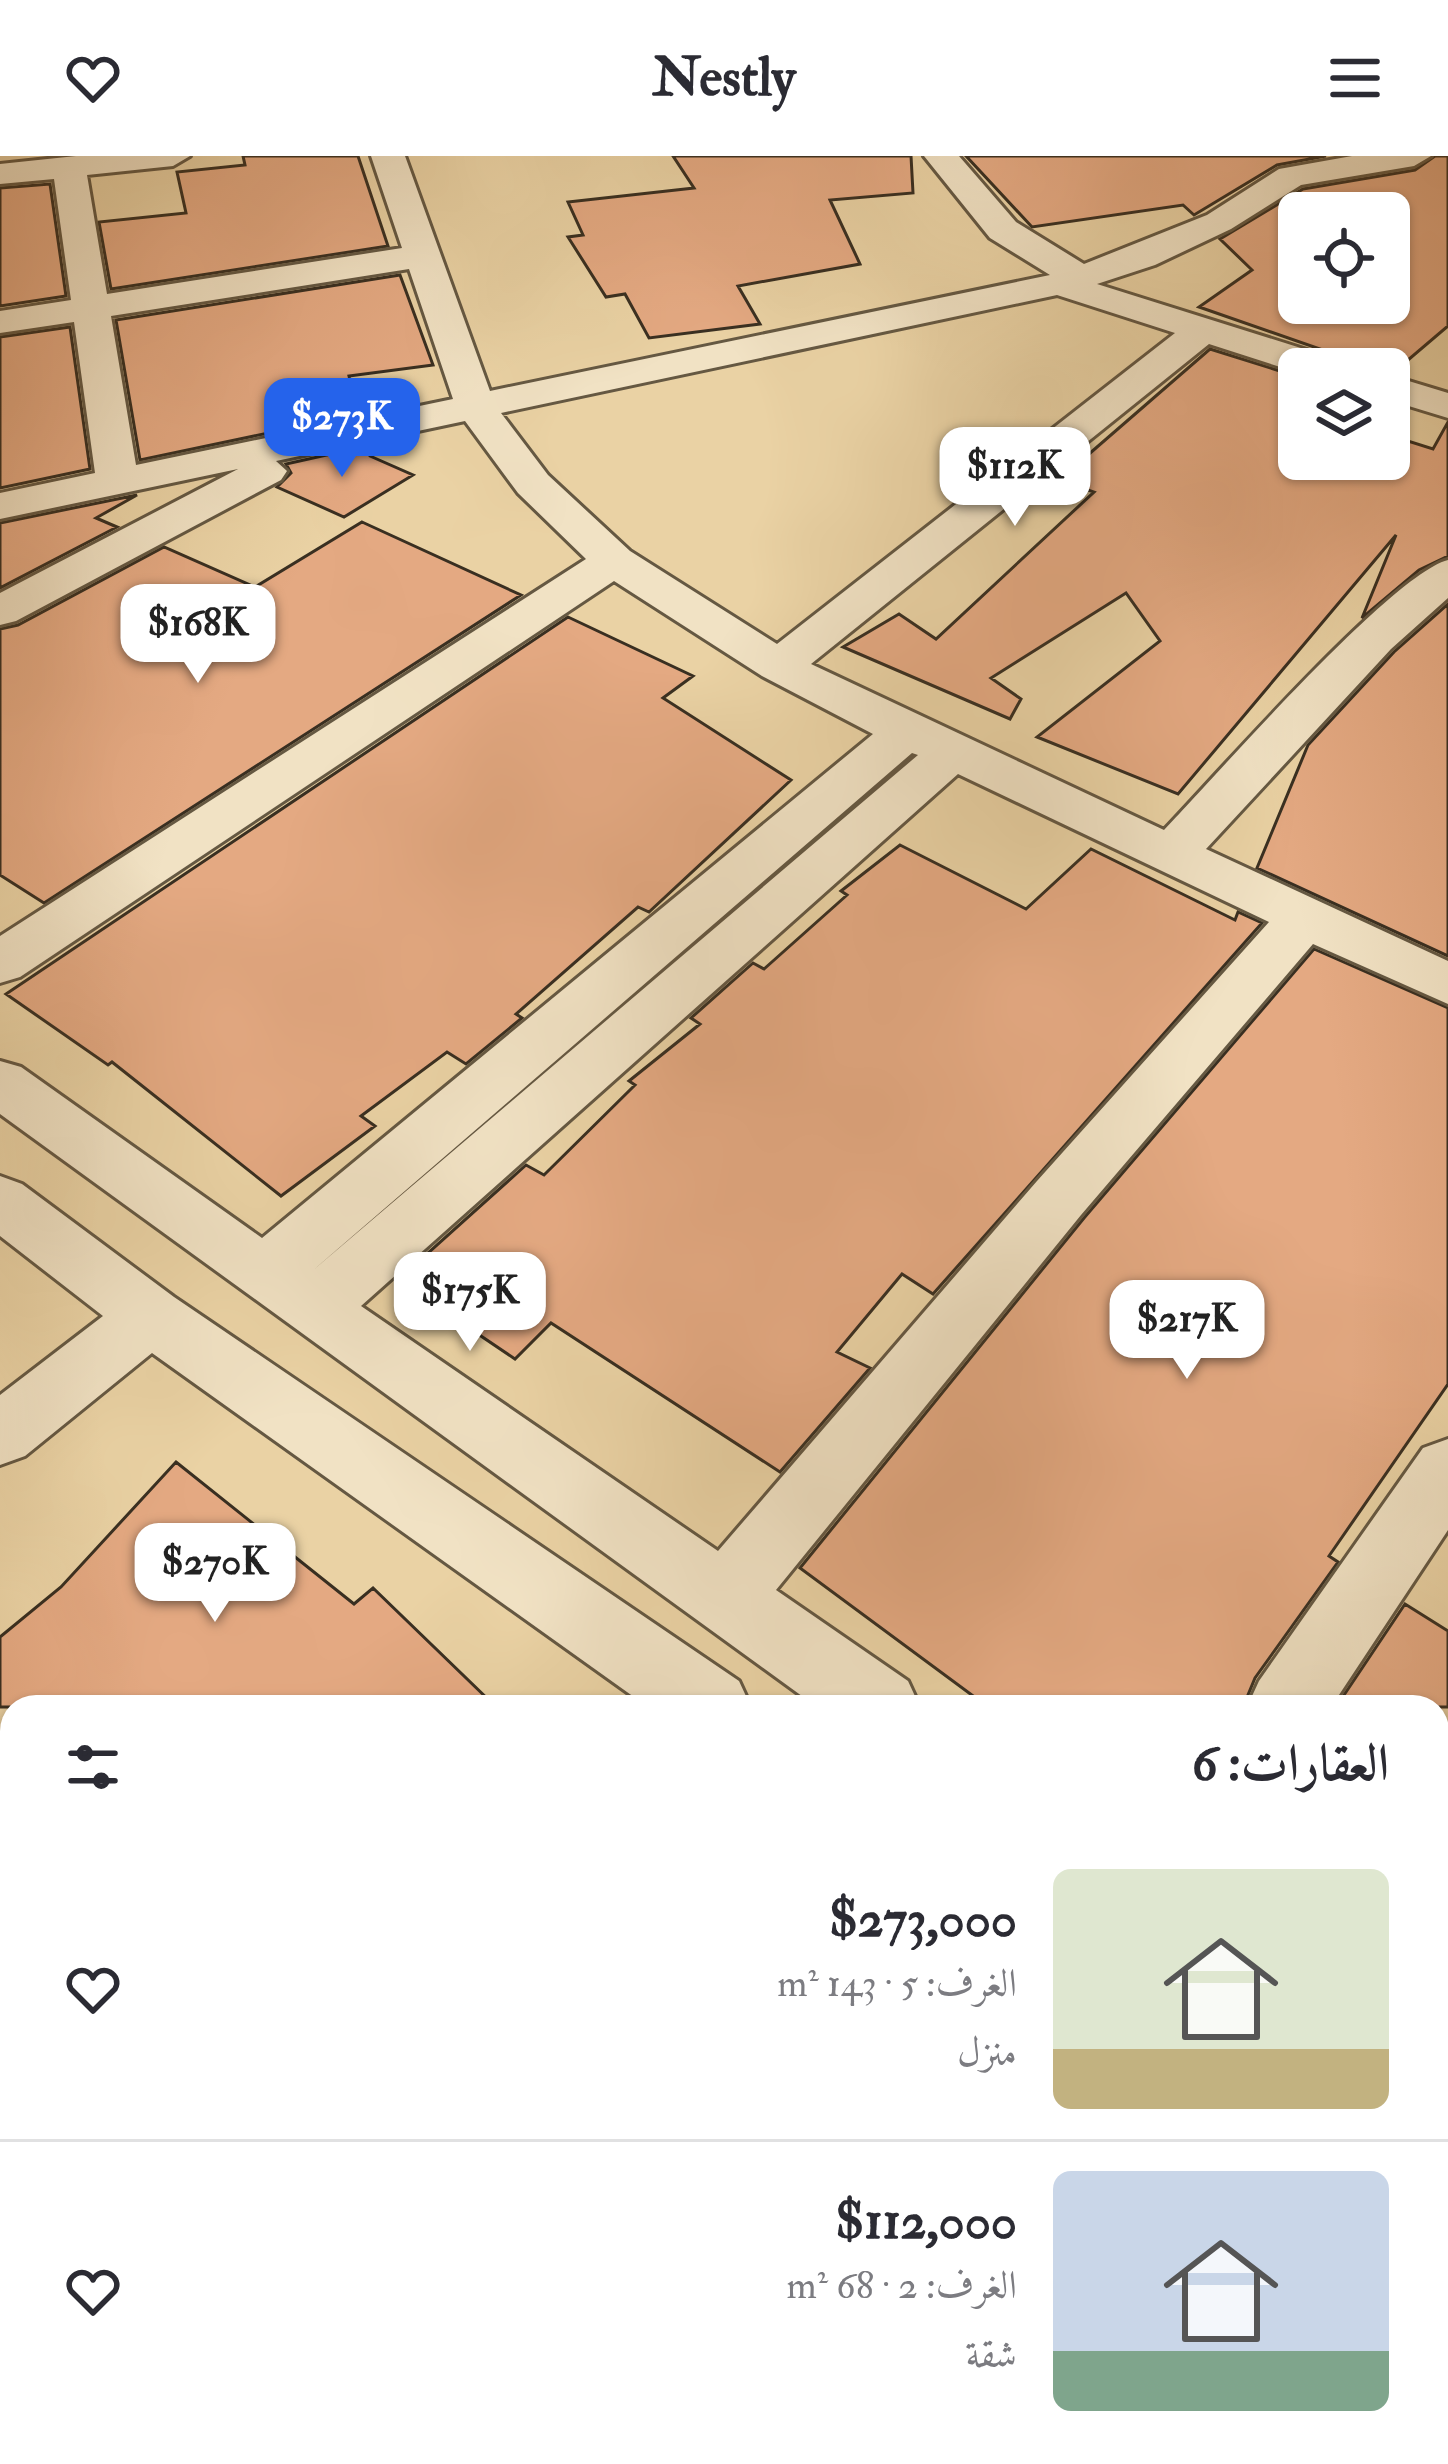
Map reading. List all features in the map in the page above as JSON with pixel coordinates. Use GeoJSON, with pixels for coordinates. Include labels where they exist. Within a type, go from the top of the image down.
{"type":"FeatureCollection","features":[{"type":"Feature","properties":{"kind":"street"},"geometry":{"type":"LineString","coordinates":[[0,174],[173,156]]}},
{"type":"Feature","properties":{"kind":"street"},"geometry":{"type":"LineString","coordinates":[[388,156],[476,407],[533,484],[614,562],[779,666],[1448,984]]}},
{"type":"Feature","properties":{"kind":"street"},"geometry":{"type":"LineString","coordinates":[[941,156],[1003,230],[1069,280],[1201,331],[1278,354]]}},
{"type":"Feature","properties":{"kind":"street"},"geometry":{"type":"LineString","coordinates":[[0,506],[1069,280],[1142,257],[1219,222],[1291,176],[1414,156]]}},
{"type":"Feature","properties":{"kind":"street"},"geometry":{"type":"LineString","coordinates":[[69,167],[117,482]]}},
{"type":"Feature","properties":{"kind":"street"},"geometry":{"type":"LineString","coordinates":[[0,322],[422,256]]}},
{"type":"Feature","properties":{"kind":"street"},"geometry":{"type":"LineString","coordinates":[[779,666],[1201,331]]}},
{"type":"Feature","properties":{"kind":"street"},"geometry":{"type":"LineString","coordinates":[[1410,383],[1448,359]]}},
{"type":"Feature","properties":{"kind":"street"},"geometry":{"type":"LineString","coordinates":[[1410,394],[1448,406]]}},
{"type":"Feature","properties":{"kind":"street"},"geometry":{"type":"LineString","coordinates":[[0,611],[338,433]]}},
{"type":"Feature","properties":{"kind":"street"},"geometry":{"type":"LineString","coordinates":[[0,963],[614,562]]}},
{"type":"Feature","properties":{"kind":"street"},"geometry":{"type":"LineString","coordinates":[[1173,852],[1374,639],[1448,574]]}},
{"type":"Feature","properties":{"kind":"street"},"geometry":{"type":"LineString","coordinates":[[290,1291],[930,741]]}},
{"type":"Feature","properties":{"kind":"street"},"geometry":{"type":"LineString","coordinates":[[706,1584],[1060,1198],[1290,909]]}},
{"type":"Feature","properties":{"kind":"street"},"geometry":{"type":"LineString","coordinates":[[0,1083],[864,1695]]}},
{"type":"Feature","properties":{"kind":"street"},"geometry":{"type":"LineString","coordinates":[[0,1202],[671,1695]]}},
{"type":"Feature","properties":{"kind":"street"},"geometry":{"type":"LineString","coordinates":[[0,1436],[151,1316]]}},
{"type":"Feature","properties":{"kind":"street"},"geometry":{"type":"LineString","coordinates":[[1294,1695],[1448,1470]]}},
{"type":"Feature","properties":{"kind":"building"},"geometry":{"type":"Polygon","coordinates":[[[243,156],[358,156],[388,246],[111,289],[99,222],[186,213],[177,172],[245,165],[243,156]]]}},
{"type":"Feature","properties":{"kind":"building"},"geometry":{"type":"Polygon","coordinates":[[[673,156],[911,156],[913,193],[830,200],[860,264],[738,286],[760,324],[649,338],[625,294],[606,297],[568,237],[583,235],[568,202],[694,188],[673,156]]]}},
{"type":"Feature","properties":{"kind":"building"},"geometry":{"type":"Polygon","coordinates":[[[966,156],[1326,156],[1277,165],[1194,215],[1183,205],[1032,227],[966,156]]]}},
{"type":"Feature","properties":{"kind":"building"},"geometry":{"type":"Polygon","coordinates":[[[1435,156],[1448,156],[1448,326],[1410,358],[1410,348],[1317,348],[1199,307],[1252,270],[1220,239],[1278,204],[1278,324],[1410,324],[1410,192],[1298,192],[1415,170],[1435,156]]]}},
{"type":"Feature","properties":{"kind":"building"},"geometry":{"type":"Polygon","coordinates":[[[50,184],[66,296],[0,306],[0,188],[50,184]]]}},
{"type":"Feature","properties":{"kind":"building"},"geometry":{"type":"Polygon","coordinates":[[[400,275],[433,365],[349,376],[359,414],[140,460],[116,320],[400,275]]]}},
{"type":"Feature","properties":{"kind":"building"},"geometry":{"type":"Polygon","coordinates":[[[70,327],[90,469],[0,488],[0,337],[70,327]]]}},
{"type":"Feature","properties":{"kind":"building"},"geometry":{"type":"Polygon","coordinates":[[[1210,349],[1278,370],[1278,480],[1410,480],[1410,442],[1433,449],[1448,422],[1448,556],[1419,570],[1362,618],[1396,535],[1178,794],[1037,737],[1160,641],[1126,593],[991,678],[1021,699],[1010,719],[843,647],[899,614],[936,639],[1094,492],[1059,480],[1210,349]]]}},
{"type":"Feature","properties":{"kind":"building"},"geometry":{"type":"Polygon","coordinates":[[[367,446],[370,456],[413,475],[344,517],[277,487],[291,473],[286,464],[367,446]]]}},
{"type":"Feature","properties":{"kind":"building"},"geometry":{"type":"Polygon","coordinates":[[[137,495],[96,518],[117,527],[0,588],[0,523],[137,495]]]}},
{"type":"Feature","properties":{"kind":"building"},"geometry":{"type":"Polygon","coordinates":[[[362,522],[521,595],[44,903],[0,875],[0,629],[18,625],[164,547],[255,587],[362,522]]]}},
{"type":"Feature","properties":{"kind":"building"},"geometry":{"type":"Polygon","coordinates":[[[1448,604],[1448,956],[1257,868],[1308,745],[1394,652],[1448,604]]]}},
{"type":"Feature","properties":{"kind":"building"},"geometry":{"type":"Polygon","coordinates":[[[568,617],[693,676],[663,698],[791,780],[649,912],[638,907],[516,1014],[522,1018],[466,1064],[447,1052],[361,1116],[375,1126],[281,1196],[112,1062],[108,1065],[6,994],[568,617]]]}},
{"type":"Feature","properties":{"kind":"building"},"geometry":{"type":"Polygon","coordinates":[[[900,845],[1026,909],[1091,849],[1235,920],[1238,912],[1262,923],[933,1294],[902,1274],[837,1352],[870,1368],[780,1472],[551,1323],[515,1359],[398,1280],[526,1165],[544,1175],[635,1085],[629,1081],[700,1024],[691,1018],[753,963],[764,969],[847,895],[841,891],[900,845]]]}},
{"type":"Feature","properties":{"kind":"building"},"geometry":{"type":"Polygon","coordinates":[[[1314,949],[1448,1008],[1448,1384],[1329,1556],[1338,1562],[1255,1678],[1248,1695],[972,1695],[800,1568],[1084,1218],[1314,949]]]}},
{"type":"Feature","properties":{"kind":"building"},"geometry":{"type":"Polygon","coordinates":[[[176,1462],[354,1604],[373,1588],[484,1695],[0,1695],[0,1637],[61,1587],[176,1462]]]}},
{"type":"Feature","properties":{"kind":"building"},"geometry":{"type":"Polygon","coordinates":[[[1405,1604],[1448,1631],[1448,1695],[1344,1695],[1405,1604]]]}}]}
